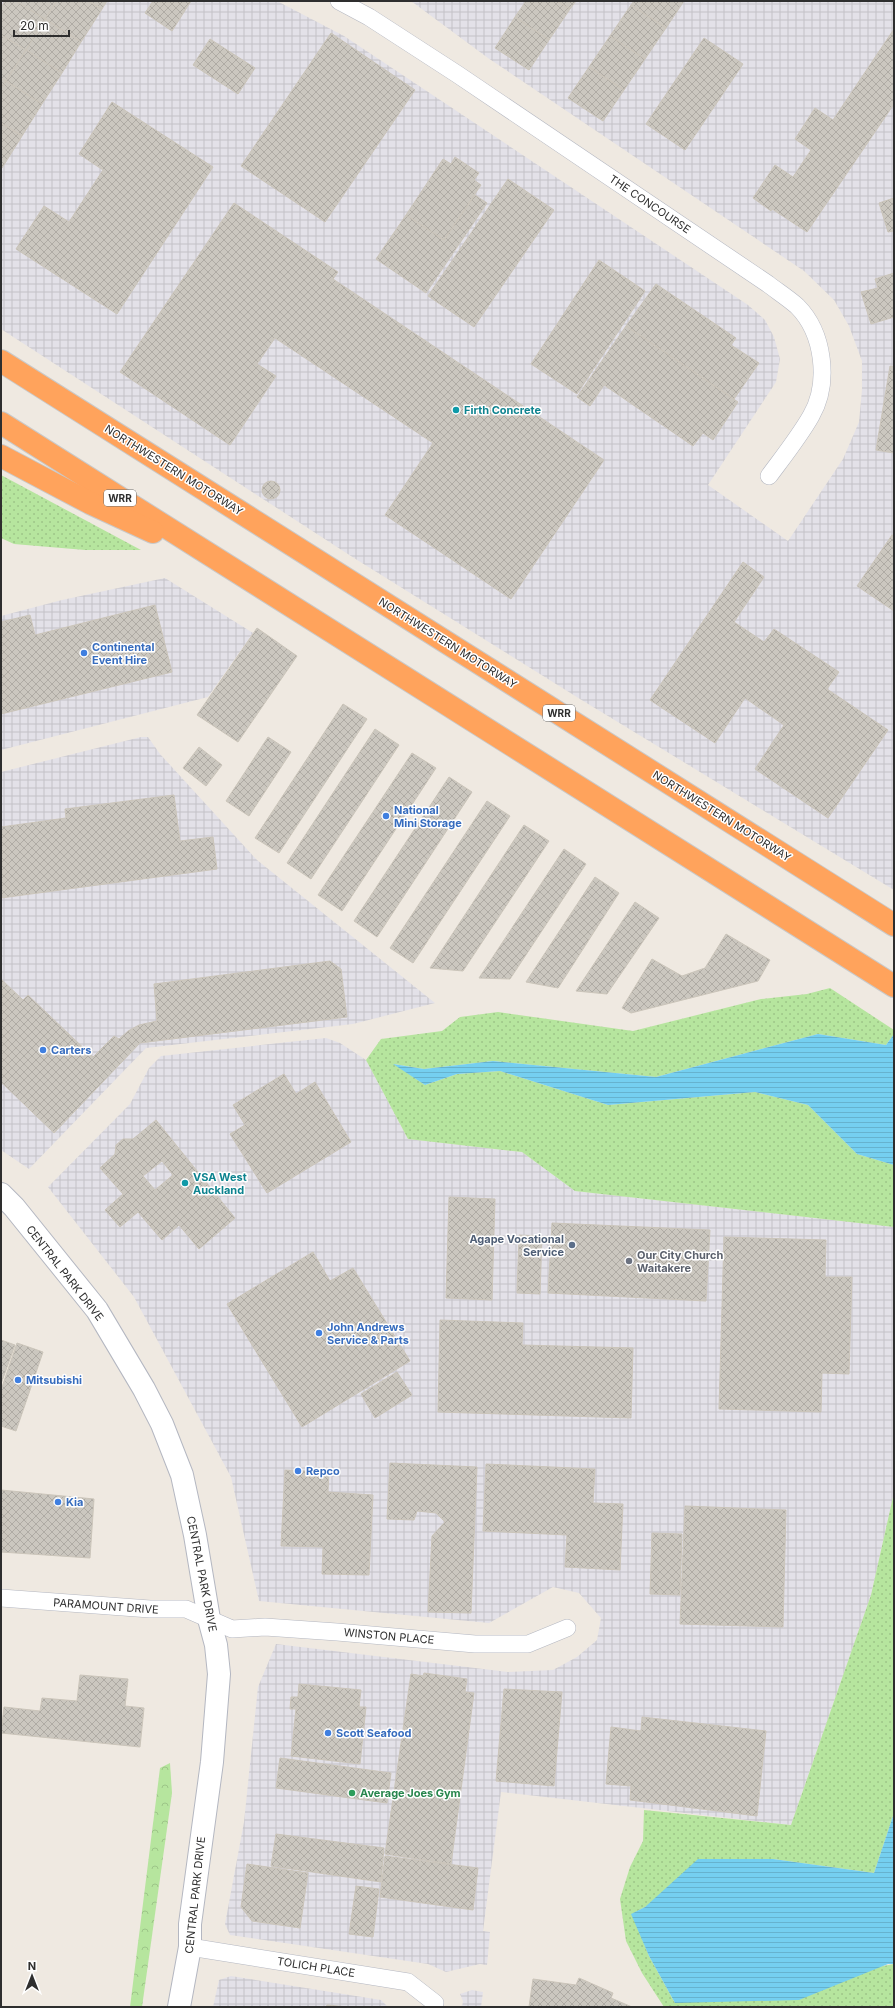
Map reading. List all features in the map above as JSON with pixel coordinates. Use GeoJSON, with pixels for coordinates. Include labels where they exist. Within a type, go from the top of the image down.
{"type":"FeatureCollection","features":[{"type":"Feature","properties":{"kind":"highway","name":"NORTHWESTERN MOTORWAY"},"geometry":{"type":"LineString","coordinates":[[1,361],[894,925]]}},
{"type":"Feature","properties":{"kind":"highway","name":"WRR"},"geometry":{"type":"LineString","coordinates":[[1,423],[894,986]]}},
{"type":"Feature","properties":{"kind":"highway"},"geometry":{"type":"LineString","coordinates":[[1,456],[90,503],[239,573]]}},
{"type":"Feature","properties":{"kind":"main road","name":"CENTRAL PARK DRIVE"},"geometry":{"type":"LineString","coordinates":[[1,1194],[14,1207],[97,1310],[144,1389],[162,1424],[182,1475],[195,1535],[209,1619],[216,1645],[218,1674],[212,1762],[190,1924],[190,1947],[179,2007]]}},
{"type":"Feature","properties":{"kind":"street","name":"THE CONCOURSE"},"geometry":{"type":"LineString","coordinates":[[339,1],[369,17],[457,74],[768,284],[797,306],[813,328],[818,343],[822,369],[821,390],[811,416],[769,476]]}},
{"type":"Feature","properties":{"kind":"street","name":"PARAMOUNT DRIVE"},"geometry":{"type":"LineString","coordinates":[[1,1598],[150,1609],[186,1609],[209,1619]]}},
{"type":"Feature","properties":{"kind":"street","name":"WINSTON PLACE"},"geometry":{"type":"LineString","coordinates":[[209,1619],[232,1629],[265,1627],[475,1644],[528,1644],[566,1628]]}},
{"type":"Feature","properties":{"kind":"street","name":"TOLICH PLACE"},"geometry":{"type":"LineString","coordinates":[[190,1947],[408,1982],[435,2003]]}},
{"type":"Feature","properties":{"kind":"shaded area"},"geometry":{"type":"Polygon","coordinates":[[[1,1],[277,1],[344,36],[748,305],[765,320],[774,337],[780,359],[776,382],[708,485],[788,541],[843,459],[859,422],[862,390],[862,361],[849,326],[834,300],[804,271],[488,58],[411,1],[894,1],[894,890],[580,699],[354,558],[1,329],[1,1]]]}},
{"type":"Feature","properties":{"kind":"shaded area"},"geometry":{"type":"Polygon","coordinates":[[[165,578],[253,633],[208,697],[1,750],[1,616],[62,600],[165,578]]]}},
{"type":"Feature","properties":{"kind":"shaded area"},"geometry":{"type":"Polygon","coordinates":[[[141,737],[148,737],[160,754],[257,860],[435,1003],[353,1024],[146,1048],[29,1169],[1,1150],[1,772],[141,737]]]}},
{"type":"Feature","properties":{"kind":"shaded area"},"geometry":{"type":"Polygon","coordinates":[[[326,1038],[340,1043],[366,1060],[408,1139],[522,1152],[575,1191],[894,1227],[893,1497],[871,1595],[791,1825],[501,1792],[483,1931],[490,1932],[487,1965],[480,1964],[446,1972],[428,1964],[230,1935],[225,1924],[244,1822],[258,1687],[276,1644],[508,1672],[553,1670],[577,1657],[597,1640],[601,1618],[579,1593],[553,1587],[489,1623],[259,1601],[231,1477],[134,1297],[48,1187],[130,1104],[149,1068],[161,1056],[326,1038]]]}},
{"type":"Feature","properties":{"kind":"shaded area"},"geometry":{"type":"Polygon","coordinates":[[[231,1976],[381,2000],[388,2007],[213,2007],[219,1980],[231,1976]]]}},
{"type":"Feature","properties":{"kind":"shaded area"},"geometry":{"type":"Polygon","coordinates":[[[472,1990],[483,1992],[481,2007],[462,2007],[463,2001],[460,1994],[472,1990]]]}},
{"type":"Feature","properties":{"kind":"green space"},"geometry":{"type":"Polygon","coordinates":[[[1,475],[141,550],[85,550],[14,544],[1,538],[1,475]]]}},
{"type":"Feature","properties":{"kind":"green space"},"geometry":{"type":"Polygon","coordinates":[[[830,988],[894,1030],[894,1034],[886,1045],[818,1034],[656,1077],[493,1061],[424,1069],[394,1064],[425,1085],[457,1074],[500,1071],[608,1105],[755,1092],[808,1105],[857,1154],[894,1165],[894,1227],[575,1191],[522,1152],[408,1139],[366,1060],[381,1039],[442,1031],[460,1017],[498,1012],[633,1031],[761,999],[807,994],[830,988]]]}},
{"type":"Feature","properties":{"kind":"green space"},"geometry":{"type":"Polygon","coordinates":[[[894,1461],[894,1813],[874,1873],[773,1859],[645,1907],[632,1914],[649,1956],[675,2003],[894,1964],[894,2007],[664,2007],[642,1973],[626,1941],[620,1899],[630,1867],[643,1841],[644,1810],[791,1825],[871,1595],[893,1497],[894,1461]]]}},
{"type":"Feature","properties":{"kind":"green space"},"geometry":{"type":"Polygon","coordinates":[[[170,1763],[172,1793],[142,2007],[130,2007],[160,1768],[170,1763]]]}},
{"type":"Feature","properties":{"kind":"water"},"geometry":{"type":"Polygon","coordinates":[[[818,1034],[886,1045],[894,1034],[894,1165],[857,1154],[808,1105],[755,1092],[608,1105],[500,1071],[457,1074],[425,1085],[393,1064],[424,1069],[493,1061],[656,1077],[818,1034]]]}},
{"type":"Feature","properties":{"kind":"water"},"geometry":{"type":"Polygon","coordinates":[[[894,1813],[894,1964],[888,1964],[799,2000],[675,2003],[649,1956],[631,1914],[645,1907],[698,1859],[773,1859],[874,1873],[894,1813]]]}},
{"type":"Feature","properties":{"kind":"building"},"geometry":{"type":"Polygon","coordinates":[[[5,1],[16,1],[45,19],[26,50],[1,35],[1,8],[5,1]]]}},
{"type":"Feature","properties":{"kind":"building"},"geometry":{"type":"Polygon","coordinates":[[[16,1],[57,1],[45,19],[16,1]]]}},
{"type":"Feature","properties":{"kind":"building"},"geometry":{"type":"Polygon","coordinates":[[[57,1],[88,1],[102,9],[81,42],[45,19],[57,1]]]}},
{"type":"Feature","properties":{"kind":"building"},"geometry":{"type":"Polygon","coordinates":[[[88,1],[107,1],[102,9],[88,1]]]}},
{"type":"Feature","properties":{"kind":"building"},"geometry":{"type":"Polygon","coordinates":[[[153,1],[191,1],[172,31],[145,13],[153,1]]]}},
{"type":"Feature","properties":{"kind":"building"},"geometry":{"type":"Polygon","coordinates":[[[526,1],[557,1],[570,9],[549,40],[515,17],[526,1]]]}},
{"type":"Feature","properties":{"kind":"building"},"geometry":{"type":"Polygon","coordinates":[[[557,1],[576,1],[570,9],[557,1]]]}},
{"type":"Feature","properties":{"kind":"building"},"geometry":{"type":"Polygon","coordinates":[[[634,1],[684,1],[666,28],[631,5],[634,1]]]}},
{"type":"Feature","properties":{"kind":"building"},"geometry":{"type":"Polygon","coordinates":[[[631,5],[666,28],[645,59],[610,36],[631,5]]]}},
{"type":"Feature","properties":{"kind":"building"},"geometry":{"type":"Polygon","coordinates":[[[515,17],[549,40],[529,70],[495,48],[515,17]]]}},
{"type":"Feature","properties":{"kind":"building"},"geometry":{"type":"Polygon","coordinates":[[[45,19],[81,42],[62,73],[26,50],[45,19]]]}},
{"type":"Feature","properties":{"kind":"building"},"geometry":{"type":"Polygon","coordinates":[[[894,29],[894,104],[807,232],[772,209],[771,211],[753,198],[775,165],[793,177],[811,150],[795,139],[815,108],[833,120],[894,29]]]}},
{"type":"Feature","properties":{"kind":"building"},"geometry":{"type":"Polygon","coordinates":[[[331,33],[415,90],[325,222],[241,166],[331,33]]]}},
{"type":"Feature","properties":{"kind":"building"},"geometry":{"type":"Polygon","coordinates":[[[1,35],[26,50],[6,81],[1,78],[1,35]]]}},
{"type":"Feature","properties":{"kind":"building"},"geometry":{"type":"Polygon","coordinates":[[[610,36],[645,59],[624,90],[589,67],[610,36]]]}},
{"type":"Feature","properties":{"kind":"building"},"geometry":{"type":"Polygon","coordinates":[[[704,38],[743,64],[685,150],[646,124],[704,38]]]}},
{"type":"Feature","properties":{"kind":"building"},"geometry":{"type":"Polygon","coordinates":[[[210,39],[255,68],[238,94],[193,65],[210,39]]]}},
{"type":"Feature","properties":{"kind":"building"},"geometry":{"type":"Polygon","coordinates":[[[26,50],[62,73],[42,104],[6,81],[26,50]]]}},
{"type":"Feature","properties":{"kind":"building"},"geometry":{"type":"Polygon","coordinates":[[[589,67],[624,90],[603,121],[568,98],[589,67]]]}},
{"type":"Feature","properties":{"kind":"building"},"geometry":{"type":"Polygon","coordinates":[[[1,78],[6,81],[1,89],[1,78]]]}},
{"type":"Feature","properties":{"kind":"building"},"geometry":{"type":"Polygon","coordinates":[[[6,81],[42,104],[22,136],[1,123],[1,89],[6,81]]]}},
{"type":"Feature","properties":{"kind":"building"},"geometry":{"type":"Polygon","coordinates":[[[112,102],[213,167],[117,314],[16,249],[44,206],[69,222],[103,170],[79,154],[112,102]]]}},
{"type":"Feature","properties":{"kind":"building"},"geometry":{"type":"Polygon","coordinates":[[[1,123],[22,136],[2,168],[1,167],[1,123]]]}},
{"type":"Feature","properties":{"kind":"building"},"geometry":{"type":"Polygon","coordinates":[[[455,157],[479,173],[474,180],[481,185],[444,240],[406,215],[443,159],[451,164],[455,157]]]}},
{"type":"Feature","properties":{"kind":"building"},"geometry":{"type":"Polygon","coordinates":[[[508,179],[554,210],[474,327],[428,296],[508,179]]]}},
{"type":"Feature","properties":{"kind":"building"},"geometry":{"type":"Polygon","coordinates":[[[475,195],[487,203],[426,293],[376,259],[406,215],[444,240],[475,195]]]}},
{"type":"Feature","properties":{"kind":"building"},"geometry":{"type":"Polygon","coordinates":[[[894,198],[894,231],[888,232],[879,203],[894,198]]]}},
{"type":"Feature","properties":{"kind":"building","name":"Firth Concrete"},"geometry":{"type":"Polygon","coordinates":[[[234,203],[338,272],[333,279],[604,460],[511,599],[385,515],[433,443],[275,338],[257,364],[276,376],[230,445],[120,372],[234,203]]]}},
{"type":"Feature","properties":{"kind":"building"},"geometry":{"type":"Polygon","coordinates":[[[599,260],[645,291],[577,394],[531,364],[599,260]]]}},
{"type":"Feature","properties":{"kind":"building"},"geometry":{"type":"Polygon","coordinates":[[[894,273],[894,317],[871,324],[861,292],[878,288],[875,279],[894,273]]]}},
{"type":"Feature","properties":{"kind":"building"},"geometry":{"type":"Polygon","coordinates":[[[656,284],[736,338],[731,345],[759,363],[734,399],[626,326],[656,284]]]}},
{"type":"Feature","properties":{"kind":"building"},"geometry":{"type":"Polygon","coordinates":[[[626,326],[738,402],[713,440],[703,433],[693,446],[604,385],[590,406],[577,397],[626,326]]]}},
{"type":"Feature","properties":{"kind":"building"},"geometry":{"type":"Polygon","coordinates":[[[890,366],[894,367],[894,453],[876,450],[890,366]]]}},
{"type":"Feature","properties":{"kind":"building"},"geometry":{"type":"Polygon","coordinates":[[[267,481],[275,481],[280,486],[278,497],[275,499],[267,499],[262,494],[262,486],[267,481]]]}},
{"type":"Feature","properties":{"kind":"building"},"geometry":{"type":"Polygon","coordinates":[[[892,535],[894,536],[894,611],[857,586],[892,535]]]}},
{"type":"Feature","properties":{"kind":"building"},"geometry":{"type":"Polygon","coordinates":[[[743,562],[764,577],[734,622],[764,642],[774,629],[839,672],[827,689],[888,730],[828,818],[755,769],[784,725],[745,698],[715,743],[650,700],[743,562]]]}},
{"type":"Feature","properties":{"kind":"building","name":"Continental Event Hire"},"geometry":{"type":"Polygon","coordinates":[[[155,605],[172,672],[1,714],[1,622],[30,615],[35,635],[155,605]]]}},
{"type":"Feature","properties":{"kind":"building"},"geometry":{"type":"Polygon","coordinates":[[[257,628],[297,656],[238,742],[197,715],[257,628]]]}},
{"type":"Feature","properties":{"kind":"building"},"geometry":{"type":"Polygon","coordinates":[[[343,704],[367,719],[279,853],[255,838],[343,704]]]}},
{"type":"Feature","properties":{"kind":"building"},"geometry":{"type":"Polygon","coordinates":[[[375,729],[399,745],[311,879],[287,863],[375,729]]]}},
{"type":"Feature","properties":{"kind":"building"},"geometry":{"type":"Polygon","coordinates":[[[268,737],[291,752],[249,816],[226,801],[268,737]]]}},
{"type":"Feature","properties":{"kind":"building"},"geometry":{"type":"Polygon","coordinates":[[[199,747],[222,765],[206,786],[183,768],[199,747]]]}},
{"type":"Feature","properties":{"kind":"building"},"geometry":{"type":"Polygon","coordinates":[[[412,753],[436,768],[342,911],[318,895],[412,753]]]}},
{"type":"Feature","properties":{"kind":"building"},"geometry":{"type":"Polygon","coordinates":[[[449,777],[472,792],[377,937],[354,921],[449,777]]]}},
{"type":"Feature","properties":{"kind":"building"},"geometry":{"type":"Polygon","coordinates":[[[174,795],[180,841],[213,837],[217,869],[1,898],[1,827],[66,818],[65,809],[174,795]]]}},
{"type":"Feature","properties":{"kind":"building"},"geometry":{"type":"Polygon","coordinates":[[[487,801],[510,816],[413,963],[390,948],[487,801]]]}},
{"type":"Feature","properties":{"kind":"building"},"geometry":{"type":"Polygon","coordinates":[[[524,825],[549,841],[463,971],[430,968],[524,825]]]}},
{"type":"Feature","properties":{"kind":"building"},"geometry":{"type":"Polygon","coordinates":[[[564,849],[586,864],[510,979],[479,978],[564,849]]]}},
{"type":"Feature","properties":{"kind":"building"},"geometry":{"type":"Polygon","coordinates":[[[595,877],[619,893],[558,988],[526,982],[595,877]]]}},
{"type":"Feature","properties":{"kind":"building"},"geometry":{"type":"Polygon","coordinates":[[[635,902],[659,918],[607,994],[576,991],[635,902]]]}},
{"type":"Feature","properties":{"kind":"building"},"geometry":{"type":"Polygon","coordinates":[[[726,934],[770,960],[758,981],[631,1013],[622,1008],[652,959],[682,976],[705,968],[726,934]]]}},
{"type":"Feature","properties":{"kind":"building","name":"Carters"},"geometry":{"type":"Polygon","coordinates":[[[330,961],[341,969],[347,1017],[140,1043],[54,1133],[1,1082],[1,979],[23,1000],[28,995],[93,1057],[114,1036],[119,1039],[128,1031],[139,1025],[157,1021],[154,984],[330,961]]]}},
{"type":"Feature","properties":{"kind":"building"},"geometry":{"type":"Polygon","coordinates":[[[284,1074],[296,1094],[315,1082],[351,1142],[267,1193],[230,1134],[245,1125],[233,1105],[284,1074]]]}},
{"type":"Feature","properties":{"kind":"building","name":"VSA West Auckland"},"geometry":{"type":"Polygon","coordinates":[[[156,1120],[235,1218],[199,1249],[179,1225],[162,1240],[138,1212],[120,1227],[105,1210],[123,1194],[100,1168],[115,1154],[116,1145],[123,1139],[133,1139],[156,1120]],[[162,1161],[143,1176],[155,1190],[173,1175],[162,1161]]]}},
{"type":"Feature","properties":{"kind":"building"},"geometry":{"type":"Polygon","coordinates":[[[449,1197],[495,1199],[492,1300],[446,1298],[449,1197]]]}},
{"type":"Feature","properties":{"kind":"building","name":"Our City Church Waitakere"},"geometry":{"type":"Polygon","coordinates":[[[552,1223],[710,1230],[706,1301],[548,1293],[552,1223]]]}},
{"type":"Feature","properties":{"kind":"building"},"geometry":{"type":"Polygon","coordinates":[[[519,1235],[542,1236],[540,1294],[517,1293],[519,1235]]]}},
{"type":"Feature","properties":{"kind":"building"},"geometry":{"type":"Polygon","coordinates":[[[724,1237],[826,1240],[825,1277],[852,1277],[849,1374],[822,1373],[821,1412],[719,1409],[724,1237]]]}},
{"type":"Feature","properties":{"kind":"building","name":"John Andrews Service & Parts"},"geometry":{"type":"Polygon","coordinates":[[[313,1252],[330,1281],[353,1268],[410,1361],[302,1427],[227,1304],[313,1252]]]}},
{"type":"Feature","properties":{"kind":"building"},"geometry":{"type":"Polygon","coordinates":[[[440,1320],[523,1323],[522,1345],[633,1348],[631,1418],[438,1412],[440,1320]]]}},
{"type":"Feature","properties":{"kind":"building"},"geometry":{"type":"Polygon","coordinates":[[[1,1340],[15,1345],[1,1384],[1,1340]]]}},
{"type":"Feature","properties":{"kind":"building"},"geometry":{"type":"Polygon","coordinates":[[[17,1343],[43,1352],[16,1431],[1,1426],[1,1390],[17,1343]]]}},
{"type":"Feature","properties":{"kind":"building"},"geometry":{"type":"Polygon","coordinates":[[[397,1372],[412,1395],[375,1418],[361,1394],[397,1372]]]}},
{"type":"Feature","properties":{"kind":"building"},"geometry":{"type":"Polygon","coordinates":[[[390,1463],[477,1467],[471,1613],[428,1612],[432,1536],[445,1522],[436,1513],[417,1511],[414,1520],[387,1519],[390,1463]]]}},
{"type":"Feature","properties":{"kind":"building"},"geometry":{"type":"Polygon","coordinates":[[[486,1464],[595,1469],[593,1503],[623,1504],[620,1570],[565,1567],[567,1535],[483,1531],[486,1464]]]}},
{"type":"Feature","properties":{"kind":"building"},"geometry":{"type":"Polygon","coordinates":[[[285,1470],[329,1472],[328,1492],[373,1495],[369,1575],[322,1574],[323,1547],[281,1546],[285,1470]]]}},
{"type":"Feature","properties":{"kind":"building"},"geometry":{"type":"Polygon","coordinates":[[[1,1490],[94,1499],[90,1558],[1,1552],[1,1490]]]}},
{"type":"Feature","properties":{"kind":"building"},"geometry":{"type":"Polygon","coordinates":[[[685,1506],[786,1510],[783,1627],[680,1624],[685,1506]]]}},
{"type":"Feature","properties":{"kind":"building"},"geometry":{"type":"Polygon","coordinates":[[[652,1533],[682,1534],[680,1595],[650,1594],[652,1533]]]}},
{"type":"Feature","properties":{"kind":"building"},"geometry":{"type":"Polygon","coordinates":[[[424,1673],[467,1679],[465,1692],[474,1693],[451,1864],[385,1854],[411,1674],[423,1676],[424,1673]]]}},
{"type":"Feature","properties":{"kind":"building"},"geometry":{"type":"Polygon","coordinates":[[[80,1675],[128,1679],[125,1706],[144,1708],[140,1747],[1,1733],[4,1707],[40,1711],[42,1698],[77,1701],[80,1675]]]}},
{"type":"Feature","properties":{"kind":"building","name":"Scott Seafood"},"geometry":{"type":"Polygon","coordinates":[[[299,1684],[361,1690],[359,1707],[366,1707],[360,1764],[291,1756],[296,1709],[290,1709],[291,1697],[298,1697],[299,1684]]]}},
{"type":"Feature","properties":{"kind":"building"},"geometry":{"type":"Polygon","coordinates":[[[504,1689],[562,1692],[554,1786],[496,1781],[504,1689]]]}},
{"type":"Feature","properties":{"kind":"building"},"geometry":{"type":"Polygon","coordinates":[[[642,1717],[766,1731],[757,1816],[630,1800],[631,1786],[606,1784],[611,1727],[641,1731],[642,1717]]]}},
{"type":"Feature","properties":{"kind":"building"},"geometry":{"type":"Polygon","coordinates":[[[280,1758],[391,1773],[387,1803],[276,1788],[280,1758]]]}},
{"type":"Feature","properties":{"kind":"building"},"geometry":{"type":"Polygon","coordinates":[[[276,1834],[384,1848],[381,1882],[271,1866],[276,1834]]]}},
{"type":"Feature","properties":{"kind":"building"},"geometry":{"type":"Polygon","coordinates":[[[385,1856],[478,1868],[473,1910],[380,1897],[385,1856]]]}},
{"type":"Feature","properties":{"kind":"building"},"geometry":{"type":"Polygon","coordinates":[[[247,1864],[308,1873],[300,1928],[252,1921],[241,1907],[247,1864]]]}},
{"type":"Feature","properties":{"kind":"building"},"geometry":{"type":"Polygon","coordinates":[[[356,1886],[379,1889],[373,1937],[349,1934],[356,1886]]]}},
{"type":"Feature","properties":{"kind":"building"},"geometry":{"type":"Polygon","coordinates":[[[579,1978],[613,1993],[611,1998],[632,2007],[529,2007],[533,1979],[576,1985],[579,1978]]]}},
{"type":"Feature","properties":{"kind":"building"},"geometry":{"type":"Polygon","coordinates":[[[327,2005],[348,2007],[326,2007],[327,2005]]]}},
{"type":"Feature","properties":{"kind":"place","name":"Firth Concrete"},"geometry":{"type":"Point","coordinates":[456,410]}},
{"type":"Feature","properties":{"kind":"place","name":"Continental Event Hire"},"geometry":{"type":"Point","coordinates":[84,653]}},
{"type":"Feature","properties":{"kind":"place","name":"National Mini Storage"},"geometry":{"type":"Point","coordinates":[386,816]}},
{"type":"Feature","properties":{"kind":"place","name":"Carters"},"geometry":{"type":"Point","coordinates":[43,1050]}},
{"type":"Feature","properties":{"kind":"place","name":"VSA West Auckland"},"geometry":{"type":"Point","coordinates":[185,1183]}},
{"type":"Feature","properties":{"kind":"place","name":"Agape Vocational Service"},"geometry":{"type":"Point","coordinates":[572,1245]}},
{"type":"Feature","properties":{"kind":"place","name":"Our City Church Waitakere"},"geometry":{"type":"Point","coordinates":[629,1261]}},
{"type":"Feature","properties":{"kind":"place","name":"John Andrews Service & Parts"},"geometry":{"type":"Point","coordinates":[319,1333]}},
{"type":"Feature","properties":{"kind":"place","name":"Mitsubishi"},"geometry":{"type":"Point","coordinates":[18,1380]}},
{"type":"Feature","properties":{"kind":"place","name":"Repco"},"geometry":{"type":"Point","coordinates":[298,1471]}},
{"type":"Feature","properties":{"kind":"place","name":"Kia"},"geometry":{"type":"Point","coordinates":[58,1502]}},
{"type":"Feature","properties":{"kind":"place","name":"Scott Seafood"},"geometry":{"type":"Point","coordinates":[328,1733]}},
{"type":"Feature","properties":{"kind":"place","name":"Average Joes Gym"},"geometry":{"type":"Point","coordinates":[352,1793]}}]}
